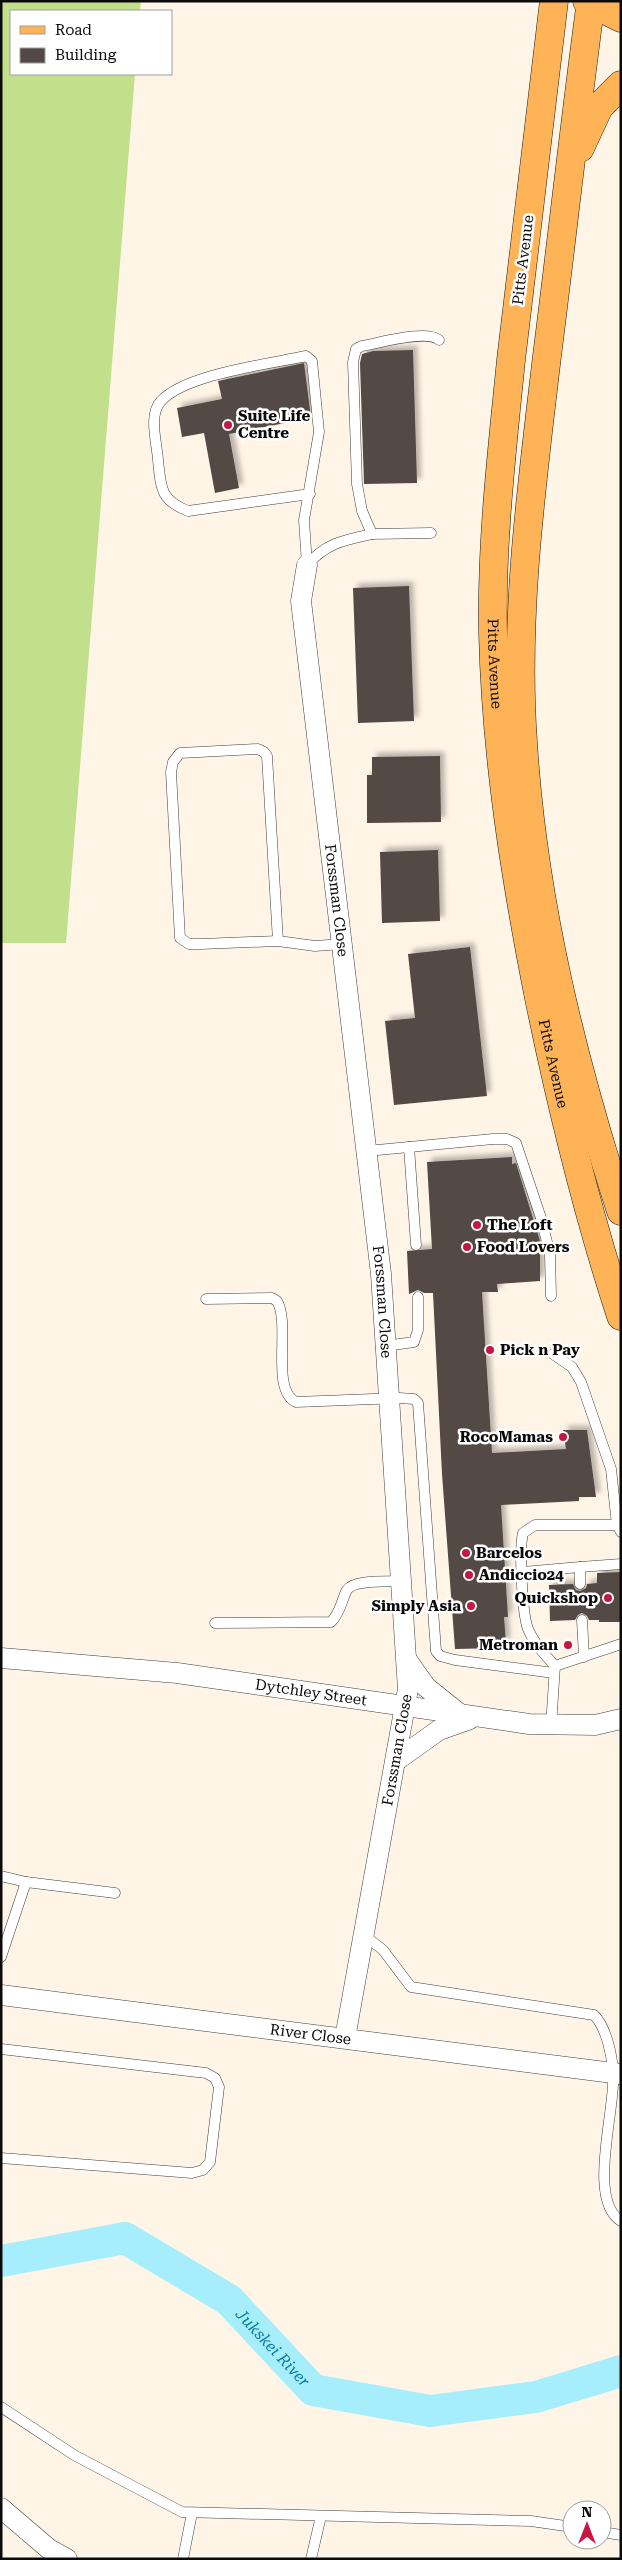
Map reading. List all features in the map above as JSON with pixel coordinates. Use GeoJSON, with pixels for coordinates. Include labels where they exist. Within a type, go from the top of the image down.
{"type":"FeatureCollection","features":[{"type":"Feature","properties":{"kind":"main road","name":"Pitts Avenue"},"geometry":{"type":"LineString","coordinates":[[554,1],[514,341],[496,530],[493,631],[498,750],[511,848],[548,1039],[577,1163],[604,1266],[621,1316]]}},
{"type":"Feature","properties":{"kind":"main road","name":"Pitts Avenue"},"geometry":{"type":"LineString","coordinates":[[590,2],[527,533],[522,629],[522,741],[534,847],[554,970],[590,1114],[621,1211]]}},
{"type":"Feature","properties":{"kind":"main road"},"geometry":{"type":"LineString","coordinates":[[590,2],[621,18]]}},
{"type":"Feature","properties":{"kind":"main road"},"geometry":{"type":"LineString","coordinates":[[570,170],[600,108],[621,85]]}},
{"type":"Feature","properties":{"kind":"street","name":"Forssman Close"},"geometry":{"type":"LineString","coordinates":[[307,565],[302,583],[301,601],[382,1274],[388,1399],[407,1660],[406,1708],[345,2038]]}},
{"type":"Feature","properties":{"kind":"street","name":"Dytchley Street"},"geometry":{"type":"LineString","coordinates":[[1,1658],[177,1673],[406,1708],[551,1726],[595,1725],[621,1719]]}},
{"type":"Feature","properties":{"kind":"street"},"geometry":{"type":"LineString","coordinates":[[407,1660],[426,1686],[470,1716]]}},
{"type":"Feature","properties":{"kind":"street"},"geometry":{"type":"LineString","coordinates":[[396,1760],[439,1730],[470,1716]]}},
{"type":"Feature","properties":{"kind":"street","name":"River Close"},"geometry":{"type":"LineString","coordinates":[[1,1995],[617,2073]]}},
{"type":"Feature","properties":{"kind":"street"},"geometry":{"type":"LineString","coordinates":[[1,2508],[47,2554],[67,2559]]}},
{"type":"Feature","properties":{"kind":"lane"},"geometry":{"type":"LineString","coordinates":[[372,534],[362,511],[357,484],[354,354],[356,349],[362,346],[423,335],[435,336],[439,340]]}},
{"type":"Feature","properties":{"kind":"lane"},"geometry":{"type":"LineString","coordinates":[[307,565],[304,520],[310,494],[319,432],[315,373],[312,361],[306,356],[195,380],[160,401],[154,419],[161,489],[172,504],[188,511],[310,494]]}},
{"type":"Feature","properties":{"kind":"lane"},"geometry":{"type":"LineString","coordinates":[[307,565],[318,552],[338,541],[372,534],[431,533]]}},
{"type":"Feature","properties":{"kind":"lane"},"geometry":{"type":"LineString","coordinates":[[278,941],[266,756],[264,752],[258,749],[180,754],[173,762],[171,772],[180,938],[189,944],[278,941],[315,946],[342,944]]}},
{"type":"Feature","properties":{"kind":"lane"},"geometry":{"type":"LineString","coordinates":[[367,1151],[493,1139],[507,1139],[516,1143],[541,1218],[550,1254],[551,1296]]}},
{"type":"Feature","properties":{"kind":"lane"},"geometry":{"type":"LineString","coordinates":[[409,1147],[416,1245]]}},
{"type":"Feature","properties":{"kind":"lane"},"geometry":{"type":"LineString","coordinates":[[385,1346],[414,1342],[418,1330],[418,1297]]}},
{"type":"Feature","properties":{"kind":"lane"},"geometry":{"type":"LineString","coordinates":[[206,1299],[272,1298],[277,1301],[281,1313],[284,1382],[286,1394],[291,1400],[296,1402],[414,1399],[420,1410],[434,1642],[436,1651],[440,1656],[455,1660],[555,1669],[621,1644]]}},
{"type":"Feature","properties":{"kind":"lane"},"geometry":{"type":"LineString","coordinates":[[551,1726],[555,1669],[537,1645],[528,1628],[523,1572],[523,1533],[535,1524],[619,1528],[611,1469],[581,1382],[572,1367],[553,1354]]}},
{"type":"Feature","properties":{"kind":"lane"},"geometry":{"type":"LineString","coordinates":[[523,1572],[621,1564]]}},
{"type":"Feature","properties":{"kind":"lane"},"geometry":{"type":"LineString","coordinates":[[580,1567],[580,1584]]}},
{"type":"Feature","properties":{"kind":"lane"},"geometry":{"type":"LineString","coordinates":[[215,1622],[331,1622],[337,1616],[348,1588],[355,1583],[401,1581]]}},
{"type":"Feature","properties":{"kind":"lane"},"geometry":{"type":"LineString","coordinates":[[582,1620],[584,1657]]}},
{"type":"Feature","properties":{"kind":"lane"},"geometry":{"type":"LineString","coordinates":[[1,1876],[26,1882],[115,1893]]}},
{"type":"Feature","properties":{"kind":"lane"},"geometry":{"type":"LineString","coordinates":[[1,1957],[26,1882]]}},
{"type":"Feature","properties":{"kind":"lane"},"geometry":{"type":"LineString","coordinates":[[364,1935],[383,1950],[411,1987],[594,2015],[601,2022],[617,2073],[604,2177],[607,2200],[621,2221]]}},
{"type":"Feature","properties":{"kind":"lane"},"geometry":{"type":"LineString","coordinates":[[1,2049],[206,2073],[215,2078],[219,2087],[210,2162],[203,2170],[192,2173],[1,2158]]}},
{"type":"Feature","properties":{"kind":"lane"},"geometry":{"type":"LineString","coordinates":[[1,2407],[74,2455],[182,2512],[531,2521],[562,2526]]}},
{"type":"Feature","properties":{"kind":"lane"},"geometry":{"type":"LineString","coordinates":[[183,2559],[192,2513]]}},
{"type":"Feature","properties":{"kind":"lane"},"geometry":{"type":"LineString","coordinates":[[311,2559],[321,2516]]}},
{"type":"Feature","properties":{"kind":"green space"},"geometry":{"type":"Polygon","coordinates":[[[1,1],[141,1],[140,10],[10,10],[10,75],[135,75],[66,943],[1,943],[1,1]]]}},
{"type":"Feature","properties":{"kind":"building"},"geometry":{"type":"Polygon","coordinates":[[[413,350],[417,483],[364,484],[360,363],[362,354],[373,351],[413,350]]]}},
{"type":"Feature","properties":{"kind":"building","name":"Suite Life Centre"},"geometry":{"type":"Polygon","coordinates":[[[304,363],[311,418],[229,434],[239,488],[215,493],[204,433],[182,437],[177,408],[222,399],[218,381],[304,363]]]}},
{"type":"Feature","properties":{"kind":"building"},"geometry":{"type":"Polygon","coordinates":[[[409,586],[414,721],[358,723],[353,588],[409,586]]]}},
{"type":"Feature","properties":{"kind":"building"},"geometry":{"type":"Polygon","coordinates":[[[440,756],[441,822],[367,823],[367,775],[372,775],[372,757],[440,756]]]}},
{"type":"Feature","properties":{"kind":"building"},"geometry":{"type":"Polygon","coordinates":[[[438,850],[440,921],[382,923],[380,852],[438,850]]]}},
{"type":"Feature","properties":{"kind":"building"},"geometry":{"type":"Polygon","coordinates":[[[470,947],[487,1096],[394,1105],[385,1021],[415,1018],[408,954],[470,947]]]}},
{"type":"Feature","properties":{"kind":"building"},"geometry":{"type":"Polygon","coordinates":[[[512,1157],[512,1164],[516,1163],[540,1241],[540,1281],[497,1284],[498,1292],[482,1292],[492,1453],[566,1449],[563,1430],[587,1430],[596,1497],[579,1497],[579,1501],[501,1505],[508,1617],[504,1617],[506,1643],[500,1643],[500,1648],[455,1649],[442,1474],[433,1293],[424,1293],[418,1290],[409,1294],[407,1251],[432,1249],[427,1162],[512,1157]]]}},
{"type":"Feature","properties":{"kind":"building"},"geometry":{"type":"Polygon","coordinates":[[[621,1572],[621,1622],[589,1620],[582,1613],[575,1620],[550,1621],[549,1585],[573,1584],[576,1590],[580,1591],[586,1588],[587,1584],[597,1583],[597,1573],[621,1572]]]}},
{"type":"Feature","properties":{"kind":"waterway","name":"Jukskei River"},"geometry":{"type":"LineString","coordinates":[[1,2261],[125,2238],[229,2300],[313,2390],[430,2411],[536,2397],[621,2371]]}},
{"type":"Feature","properties":{"kind":"place","name":"Suite Life Centre"},"geometry":{"type":"Point","coordinates":[228,425]}},
{"type":"Feature","properties":{"kind":"place","name":"The Loft"},"geometry":{"type":"Point","coordinates":[477,1225]}},
{"type":"Feature","properties":{"kind":"place","name":"Food Lovers"},"geometry":{"type":"Point","coordinates":[467,1247]}},
{"type":"Feature","properties":{"kind":"place","name":"Pick n Pay"},"geometry":{"type":"Point","coordinates":[490,1350]}},
{"type":"Feature","properties":{"kind":"place","name":"RocoMamas"},"geometry":{"type":"Point","coordinates":[563,1437]}},
{"type":"Feature","properties":{"kind":"place","name":"Barcelos"},"geometry":{"type":"Point","coordinates":[466,1553]}},
{"type":"Feature","properties":{"kind":"place","name":"Andiccio24"},"geometry":{"type":"Point","coordinates":[469,1575]}},
{"type":"Feature","properties":{"kind":"place","name":"Quickshop"},"geometry":{"type":"Point","coordinates":[608,1598]}},
{"type":"Feature","properties":{"kind":"place","name":"Simply Asia"},"geometry":{"type":"Point","coordinates":[471,1606]}},
{"type":"Feature","properties":{"kind":"place","name":"Metroman"},"geometry":{"type":"Point","coordinates":[568,1645]}}]}
